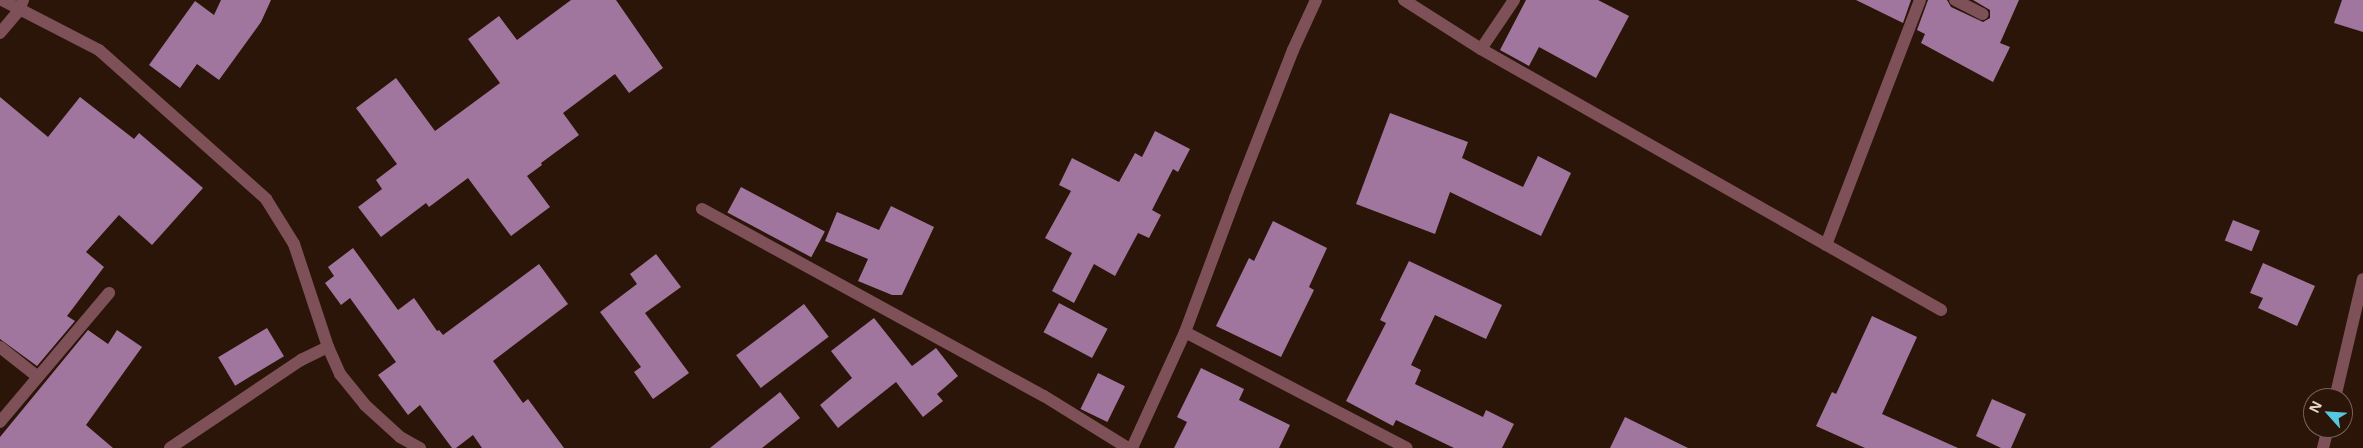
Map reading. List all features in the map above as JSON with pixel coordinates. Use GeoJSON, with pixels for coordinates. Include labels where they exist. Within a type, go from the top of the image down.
{"type":"FeatureCollection","features":[{"type":"Feature","properties":{"kind":"street"},"geometry":{"type":"LineString","coordinates":[[2,0],[21,5],[99,50],[266,199],[294,244],[328,347],[340,374],[365,405],[400,437],[420,448]]}},
{"type":"Feature","properties":{"kind":"street"},"geometry":{"type":"LineString","coordinates":[[1132,448],[1186,332],[1271,106],[1316,0]]}},
{"type":"Feature","properties":{"kind":"street"},"geometry":{"type":"LineString","coordinates":[[1404,0],[1481,49],[1941,310]]}},
{"type":"Feature","properties":{"kind":"street"},"geometry":{"type":"LineString","coordinates":[[1481,49],[1514,0]]}},
{"type":"Feature","properties":{"kind":"street"},"geometry":{"type":"LineString","coordinates":[[1826,245],[1920,0]]}},
{"type":"Feature","properties":{"kind":"street"},"geometry":{"type":"LineString","coordinates":[[1955,0],[1983,14]]}},
{"type":"Feature","properties":{"kind":"street"},"geometry":{"type":"LineString","coordinates":[[0,32],[21,5]]}},
{"type":"Feature","properties":{"kind":"street"},"geometry":{"type":"LineString","coordinates":[[702,209],[1044,396],[1128,448]]}},
{"type":"Feature","properties":{"kind":"street"},"geometry":{"type":"LineString","coordinates":[[2337,388],[2363,279]]}},
{"type":"Feature","properties":{"kind":"street"},"geometry":{"type":"LineString","coordinates":[[0,422],[109,293]]}},
{"type":"Feature","properties":{"kind":"street"},"geometry":{"type":"LineString","coordinates":[[1186,332],[1408,448]]}},
{"type":"Feature","properties":{"kind":"street"},"geometry":{"type":"LineString","coordinates":[[0,347],[38,377]]}},
{"type":"Feature","properties":{"kind":"street"},"geometry":{"type":"LineString","coordinates":[[170,448],[301,360],[328,347]]}},
{"type":"Feature","properties":{"kind":"building"},"geometry":{"type":"Polygon","coordinates":[[[221,0],[271,0],[261,22],[219,80],[197,64],[180,88],[149,65],[195,1],[214,15],[221,0]]]}},
{"type":"Feature","properties":{"kind":"building"},"geometry":{"type":"Polygon","coordinates":[[[571,0],[616,0],[663,68],[629,93],[615,74],[563,113],[579,135],[541,163],[542,165],[527,176],[550,207],[511,236],[468,178],[429,207],[426,203],[381,237],[358,207],[382,189],[376,180],[397,164],[356,108],[396,78],[435,131],[500,83],[468,39],[499,16],[517,40],[571,0]]]}},
{"type":"Feature","properties":{"kind":"building"},"geometry":{"type":"Polygon","coordinates":[[[1526,0],[1598,0],[1629,16],[1596,78],[1539,47],[1529,66],[1500,50],[1526,0]]]}},
{"type":"Feature","properties":{"kind":"building"},"geometry":{"type":"Polygon","coordinates":[[[1856,0],[1911,0],[1903,23],[1856,0]]]}},
{"type":"Feature","properties":{"kind":"building"},"geometry":{"type":"Polygon","coordinates":[[[1928,0],[1947,0],[1951,7],[1983,22],[1990,18],[1990,10],[1973,0],[2019,0],[2000,43],[2010,47],[1993,82],[1921,43],[1925,34],[1917,30],[1928,0]]]}},
{"type":"Feature","properties":{"kind":"building"},"geometry":{"type":"Polygon","coordinates":[[[2342,0],[2363,0],[2363,32],[2334,23],[2342,0]]]}},
{"type":"Feature","properties":{"kind":"building"},"geometry":{"type":"Polygon","coordinates":[[[0,97],[48,137],[80,97],[134,139],[139,133],[203,188],[152,245],[119,215],[86,252],[104,267],[67,316],[75,321],[37,366],[0,339],[0,97]]]}},
{"type":"Feature","properties":{"kind":"building"},"geometry":{"type":"Polygon","coordinates":[[[1390,113],[1468,142],[1462,158],[1523,187],[1538,156],[1571,173],[1541,236],[1450,192],[1435,234],[1356,204],[1390,113]]]}},
{"type":"Feature","properties":{"kind":"building"},"geometry":{"type":"Polygon","coordinates":[[[1155,131],[1190,149],[1178,172],[1173,169],[1152,210],[1161,215],[1149,238],[1138,233],[1115,276],[1094,264],[1074,303],[1052,291],[1072,253],[1045,238],[1071,191],[1059,185],[1072,158],[1119,182],[1135,153],[1142,157],[1155,131]]]}},
{"type":"Feature","properties":{"kind":"building"},"geometry":{"type":"Polygon","coordinates":[[[741,187],[825,232],[811,257],[727,213],[741,187]]]}},
{"type":"Feature","properties":{"kind":"building"},"geometry":{"type":"Polygon","coordinates":[[[891,206],[934,227],[902,295],[892,295],[858,281],[868,259],[825,241],[837,212],[879,230],[891,206]]]}},
{"type":"Feature","properties":{"kind":"building"},"geometry":{"type":"Polygon","coordinates":[[[2233,220],[2260,231],[2252,251],[2225,240],[2233,220]]]}},
{"type":"Feature","properties":{"kind":"building"},"geometry":{"type":"Polygon","coordinates":[[[1273,221],[1327,248],[1309,287],[1314,290],[1281,357],[1216,326],[1249,258],[1254,261],[1273,221]]]}},
{"type":"Feature","properties":{"kind":"building"},"geometry":{"type":"Polygon","coordinates":[[[353,248],[398,310],[414,298],[437,331],[439,330],[443,335],[539,264],[568,304],[493,361],[523,403],[528,399],[564,448],[482,448],[473,435],[456,448],[452,448],[420,405],[408,415],[378,375],[396,362],[350,298],[341,305],[325,283],[334,276],[328,267],[353,248]]]}},
{"type":"Feature","properties":{"kind":"building"},"geometry":{"type":"Polygon","coordinates":[[[656,254],[681,287],[645,313],[689,373],[653,399],[634,372],[641,367],[600,312],[637,284],[630,274],[656,254]]]}},
{"type":"Feature","properties":{"kind":"building"},"geometry":{"type":"Polygon","coordinates":[[[1409,261],[1502,305],[1486,339],[1435,315],[1411,365],[1421,370],[1415,384],[1483,417],[1486,410],[1514,424],[1502,448],[1454,448],[1396,420],[1393,426],[1346,401],[1386,323],[1380,320],[1409,261]]]}},
{"type":"Feature","properties":{"kind":"building"},"geometry":{"type":"Polygon","coordinates":[[[2263,263],[2315,286],[2297,326],[2258,308],[2263,298],[2250,293],[2263,263]]]}},
{"type":"Feature","properties":{"kind":"building"},"geometry":{"type":"Polygon","coordinates":[[[1059,303],[1108,329],[1092,358],[1044,332],[1059,303]]]}},
{"type":"Feature","properties":{"kind":"building"},"geometry":{"type":"Polygon","coordinates":[[[804,304],[829,337],[761,388],[736,355],[804,304]]]}},
{"type":"Feature","properties":{"kind":"building"},"geometry":{"type":"Polygon","coordinates":[[[1872,316],[1917,337],[1882,414],[1958,448],[1865,448],[1816,426],[1832,392],[1836,394],[1872,316]]]}},
{"type":"Feature","properties":{"kind":"building"},"geometry":{"type":"Polygon","coordinates":[[[874,318],[912,366],[936,348],[958,376],[937,394],[943,401],[923,417],[896,382],[838,428],[820,405],[852,378],[831,351],[874,318]]]}},
{"type":"Feature","properties":{"kind":"building"},"geometry":{"type":"Polygon","coordinates":[[[267,328],[284,356],[235,386],[218,357],[267,328]]]}},
{"type":"Feature","properties":{"kind":"building"},"geometry":{"type":"Polygon","coordinates":[[[88,330],[108,344],[117,330],[142,347],[86,425],[113,448],[0,448],[0,437],[88,330]]]}},
{"type":"Feature","properties":{"kind":"building"},"geometry":{"type":"Polygon","coordinates":[[[1201,368],[1244,389],[1239,400],[1290,425],[1279,448],[1174,448],[1187,422],[1177,417],[1201,368]]]}},
{"type":"Feature","properties":{"kind":"building"},"geometry":{"type":"Polygon","coordinates":[[[1098,373],[1125,386],[1107,422],[1080,409],[1098,373]]]}},
{"type":"Feature","properties":{"kind":"building"},"geometry":{"type":"Polygon","coordinates":[[[780,392],[800,418],[762,448],[710,448],[780,392]]]}},
{"type":"Feature","properties":{"kind":"building"},"geometry":{"type":"Polygon","coordinates":[[[1992,399],[2026,414],[2011,448],[2001,448],[1976,436],[1992,399]]]}},
{"type":"Feature","properties":{"kind":"building"},"geometry":{"type":"Polygon","coordinates":[[[1625,417],[1688,448],[1610,448],[1625,417]]]}}]}
